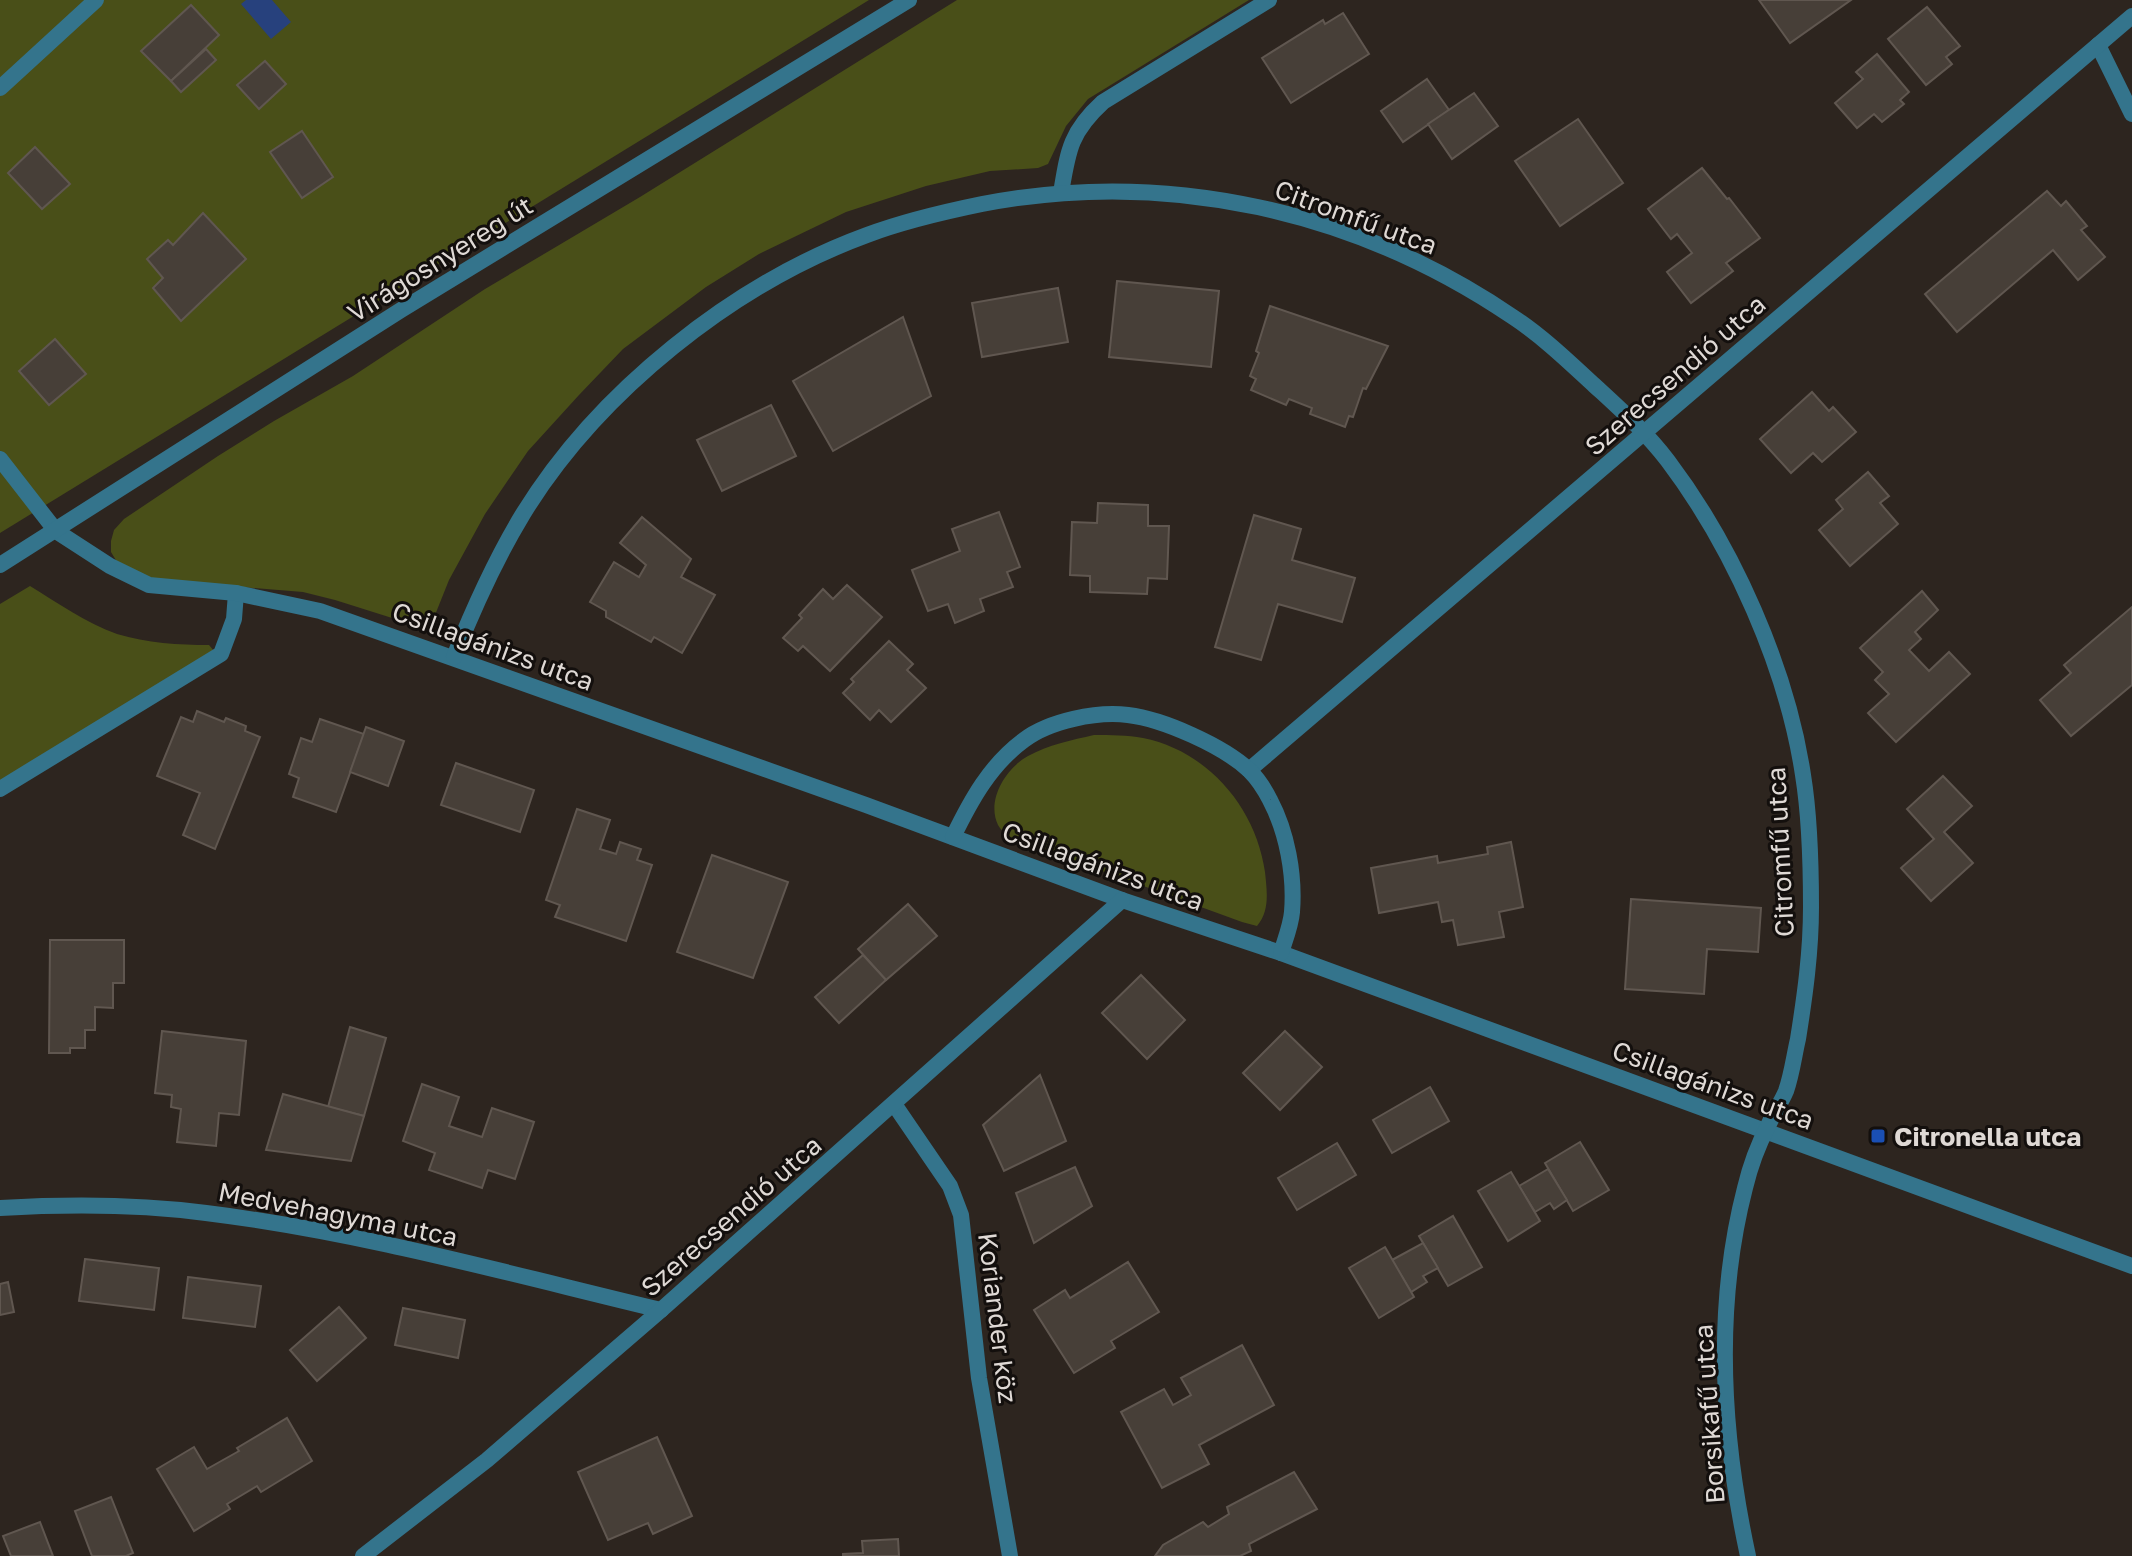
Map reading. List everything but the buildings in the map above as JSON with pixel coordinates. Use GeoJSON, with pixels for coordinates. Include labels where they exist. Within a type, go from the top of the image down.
{"type":"FeatureCollection","features":[{"type":"Feature","properties":{"kind":"street"},"geometry":{"type":"LineString","coordinates":[[0,88],[96,0]]}},
{"type":"Feature","properties":{"kind":"street","name":"Virágosnyereg út"},"geometry":{"type":"LineString","coordinates":[[0,565],[401,310],[909,0]]}},
{"type":"Feature","properties":{"kind":"street"},"geometry":{"type":"LineString","coordinates":[[1061,193],[1068,151],[1087,117],[1095,109],[1269,0]]}},
{"type":"Feature","properties":{"kind":"street","name":"Szerecsendió utca"},"geometry":{"type":"LineString","coordinates":[[1249,770],[2132,16]]}},
{"type":"Feature","properties":{"kind":"street"},"geometry":{"type":"LineString","coordinates":[[2098,45],[2132,114]]}},
{"type":"Feature","properties":{"kind":"street","name":"Citromfű utca"},"geometry":{"type":"LineString","coordinates":[[454,657],[487,578],[526,508],[574,445],[627,386],[688,334],[754,290],[861,237],[901,223],[991,203],[1061,193],[1117,191],[1223,199],[1281,211],[1389,249],[1425,264],[1517,319],[1564,357],[1645,432],[1701,510],[1749,599],[1783,688],[1803,770],[1810,868],[1809,961],[1802,1016],[1786,1092],[1765,1130]]}},
{"type":"Feature","properties":{"kind":"street","name":"Csillagánizs utca"},"geometry":{"type":"LineString","coordinates":[[0,459],[56,531],[110,566],[149,585],[236,593],[320,611],[454,657],[1122,900],[1281,953],[2132,1266]]}},
{"type":"Feature","properties":{"kind":"street"},"geometry":{"type":"LineString","coordinates":[[0,789],[221,654],[234,619],[236,593]]}},
{"type":"Feature","properties":{"kind":"street"},"geometry":{"type":"LineString","coordinates":[[953,837],[993,767],[1025,739],[1056,724],[1089,716],[1128,715],[1178,728],[1209,743],[1249,770],[1270,800],[1282,830],[1291,870],[1292,914],[1281,953]]}},
{"type":"Feature","properties":{"kind":"street","name":"Szerecsendió utca"},"geometry":{"type":"LineString","coordinates":[[367,1555],[487,1460],[661,1310],[1122,900]]}},
{"type":"Feature","properties":{"kind":"street","name":"Koriander köz"},"geometry":{"type":"LineString","coordinates":[[894,1104],[950,1186],[961,1215],[979,1378],[1010,1556]]}},
{"type":"Feature","properties":{"kind":"street","name":"Borsikafű utca"},"geometry":{"type":"LineString","coordinates":[[1748,1556],[1736,1501],[1730,1443],[1725,1380],[1725,1319],[1735,1238],[1746,1184],[1765,1130]]}},
{"type":"Feature","properties":{"kind":"street","name":"Medvehagyma utca"},"geometry":{"type":"LineString","coordinates":[[0,1208],[110,1206],[203,1212],[295,1226],[428,1254],[661,1310]]}},
{"type":"Feature","properties":{"kind":"green space"},"geometry":{"type":"Polygon","coordinates":[[[0,0],[869,0],[0,533],[0,0]]]}},
{"type":"Feature","properties":{"kind":"green space"},"geometry":{"type":"Polygon","coordinates":[[[957,0],[1249,0],[1088,99],[1066,126],[1048,164],[1038,168],[990,171],[926,186],[846,212],[759,254],[706,287],[623,349],[528,451],[485,514],[449,580],[427,629],[303,592],[154,580],[117,562],[111,552],[111,541],[114,530],[124,519],[218,456],[353,376],[485,289],[640,197],[957,0]]]}},
{"type":"Feature","properties":{"kind":"green space"},"geometry":{"type":"Polygon","coordinates":[[[30,586],[83,618],[117,634],[163,643],[209,645],[214,651],[0,785],[0,604],[30,586]]]}},
{"type":"Feature","properties":{"kind":"green space"},"geometry":{"type":"Polygon","coordinates":[[[1094,735],[1137,737],[1167,745],[1208,769],[1225,786],[1240,805],[1260,848],[1267,900],[1257,926],[1012,838],[1001,829],[995,815],[996,795],[1012,768],[1044,749],[1094,735]]]}},
{"type":"Feature","properties":{"kind":"water"},"geometry":{"type":"Polygon","coordinates":[[[246,0],[272,0],[291,22],[271,39],[241,4],[246,0]]]}},
{"type":"Feature","properties":{"kind":"place","name":"Citronella utca"},"geometry":{"type":"Point","coordinates":[1878,1136]}}]}
